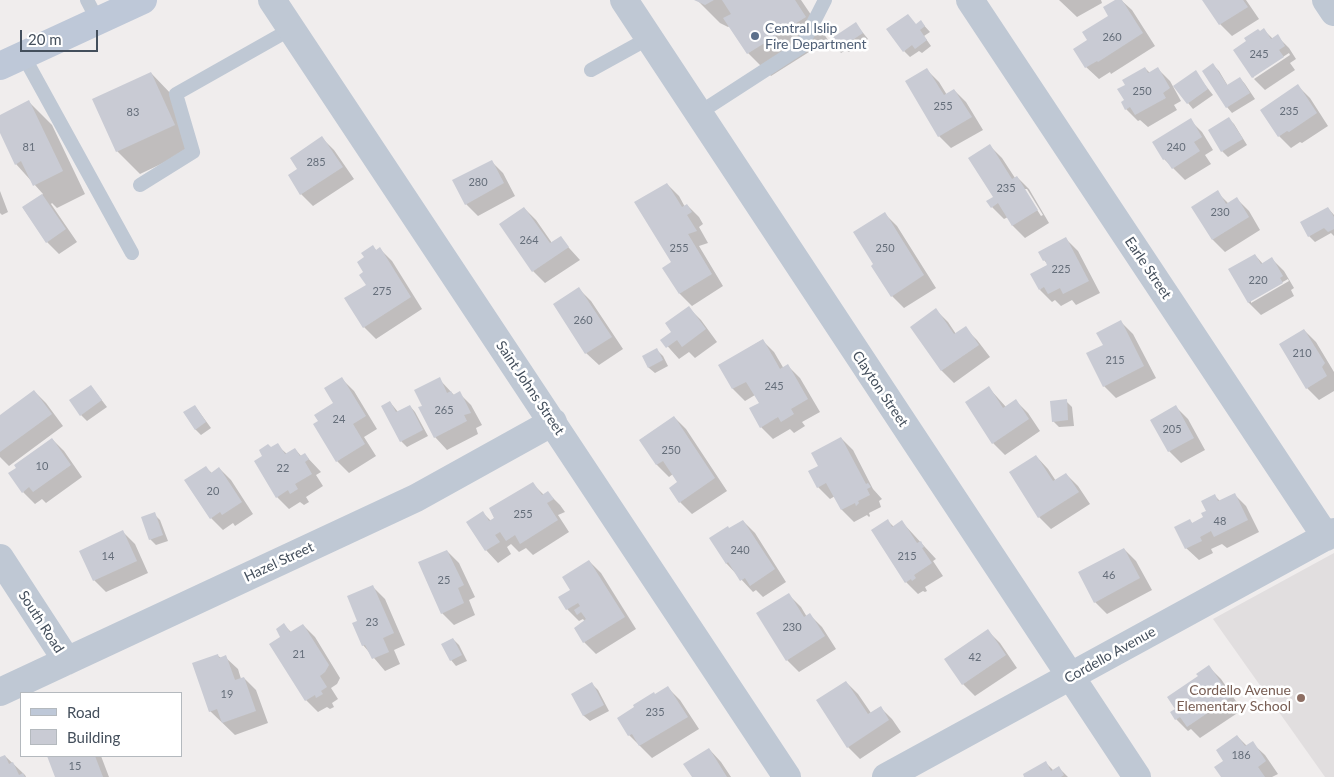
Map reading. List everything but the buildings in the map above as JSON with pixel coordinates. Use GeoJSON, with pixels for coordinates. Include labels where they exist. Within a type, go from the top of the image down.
{"type":"FeatureCollection","features":[{"type":"Feature","properties":{"kind":"main road"},"geometry":{"type":"LineString","coordinates":[[12,60],[92,10],[143,0]]}},
{"type":"Feature","properties":{"kind":"street","name":"Saint Johns Street"},"geometry":{"type":"LineString","coordinates":[[272,0],[787,777]]}},
{"type":"Feature","properties":{"kind":"street","name":"Clayton Street"},"geometry":{"type":"LineString","coordinates":[[624,0],[1138,777]]}},
{"type":"Feature","properties":{"kind":"street","name":"Earle Street"},"geometry":{"type":"LineString","coordinates":[[970,0],[1331,540]]}},
{"type":"Feature","properties":{"kind":"street"},"geometry":{"type":"LineString","coordinates":[[1326,0],[1334,12]]}},
{"type":"Feature","properties":{"kind":"street","name":"Hazel Street"},"geometry":{"type":"LineString","coordinates":[[0,692],[416,498],[553,422]]}},
{"type":"Feature","properties":{"kind":"street","name":"Cordello Avenue"},"geometry":{"type":"LineString","coordinates":[[886,777],[1071,676],[1331,540]]}},
{"type":"Feature","properties":{"kind":"street","name":"South Road"},"geometry":{"type":"LineString","coordinates":[[0,558],[66,661]]}},
{"type":"Feature","properties":{"kind":"lane"},"geometry":{"type":"LineString","coordinates":[[699,113],[801,47],[825,0]]}},
{"type":"Feature","properties":{"kind":"lane"},"geometry":{"type":"LineString","coordinates":[[140,185],[193,152],[176,94],[291,29]]}},
{"type":"Feature","properties":{"kind":"lane"},"geometry":{"type":"LineString","coordinates":[[591,70],[648,38]]}},
{"type":"Feature","properties":{"kind":"lane"},"geometry":{"type":"LineString","coordinates":[[12,60],[132,253]]}},
{"type":"Feature","properties":{"kind":"shaded area","name":"Cordello Avenue Elementary School"},"geometry":{"type":"Polygon","coordinates":[[[1334,553],[1334,777],[1325,777],[1213,619],[1334,553]]]}},
{"type":"Feature","properties":{"kind":"place","name":"Central Islip Fire Department"},"geometry":{"type":"Point","coordinates":[755,36]}},
{"type":"Feature","properties":{"kind":"place","name":"Cordello Avenue Elementary School"},"geometry":{"type":"Point","coordinates":[1301,698]}}]}
